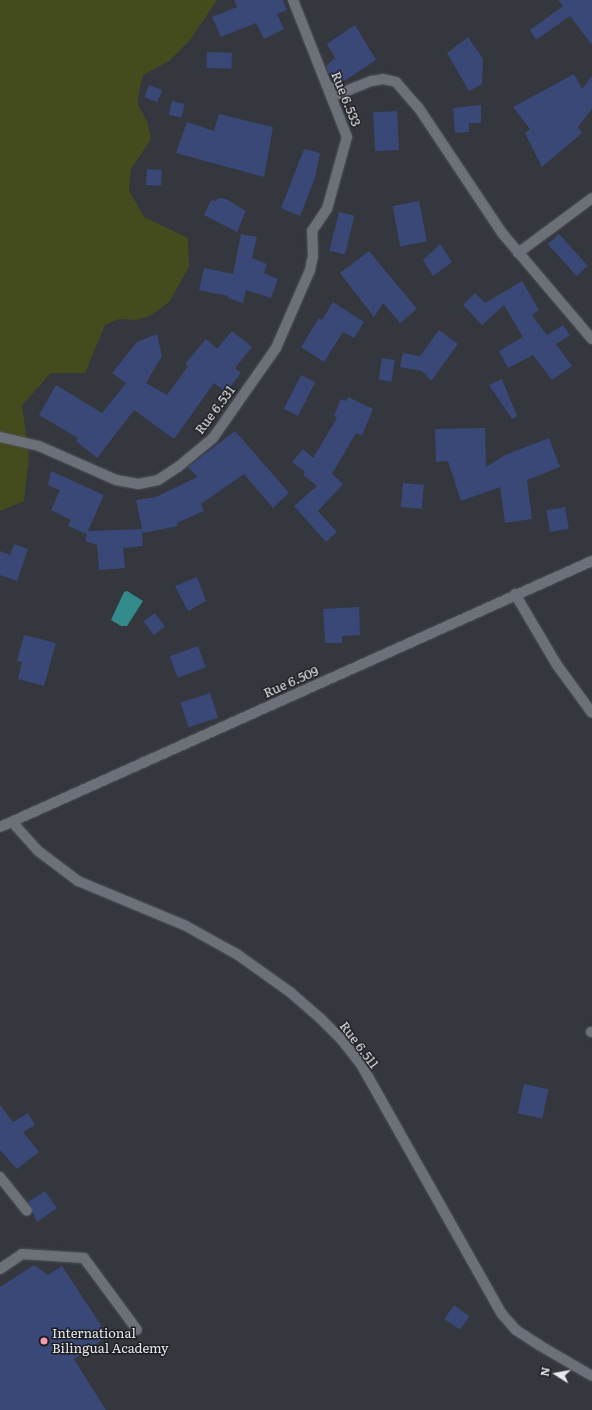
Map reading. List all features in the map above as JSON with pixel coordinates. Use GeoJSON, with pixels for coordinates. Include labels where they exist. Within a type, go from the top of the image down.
{"type":"FeatureCollection","features":[{"type":"Feature","properties":{"kind":"street","name":"Rue 6.533"},"geometry":{"type":"LineString","coordinates":[[292,0],[347,137],[327,209],[312,231]]}},
{"type":"Feature","properties":{"kind":"street"},"geometry":{"type":"LineString","coordinates":[[325,83],[339,94],[372,81],[383,79],[396,82],[418,108],[518,253],[592,339]]}},
{"type":"Feature","properties":{"kind":"street"},"geometry":{"type":"LineString","coordinates":[[518,253],[592,198]]}},
{"type":"Feature","properties":{"kind":"street","name":"Rue 6.531"},"geometry":{"type":"LineString","coordinates":[[0,437],[39,446],[116,480],[139,484],[158,480],[178,467],[213,438],[276,348],[310,270],[313,256],[312,231]]}},
{"type":"Feature","properties":{"kind":"street","name":"Rue 6.509"},"geometry":{"type":"LineString","coordinates":[[0,827],[13,823],[515,594],[592,561]]}},
{"type":"Feature","properties":{"kind":"street"},"geometry":{"type":"LineString","coordinates":[[515,594],[557,666],[592,713]]}},
{"type":"Feature","properties":{"kind":"street","name":"Rue 6.511"},"geometry":{"type":"LineString","coordinates":[[13,823],[36,850],[67,874],[186,926],[238,955],[285,988],[320,1018],[341,1039],[362,1066],[502,1314],[516,1330],[538,1345],[592,1376]]}},
{"type":"Feature","properties":{"kind":"street"},"geometry":{"type":"LineString","coordinates":[[0,1177],[27,1211]]}},
{"type":"Feature","properties":{"kind":"street"},"geometry":{"type":"LineString","coordinates":[[0,1269],[22,1254],[84,1258],[137,1330]]}},
{"type":"Feature","properties":{"kind":"green space"},"geometry":{"type":"Polygon","coordinates":[[[0,0],[217,0],[190,40],[169,61],[143,75],[139,92],[138,105],[147,121],[151,139],[131,169],[129,190],[144,217],[188,238],[189,267],[169,302],[150,316],[136,320],[119,319],[105,325],[85,373],[51,373],[22,405],[29,456],[24,501],[0,511],[0,0]]]}},
{"type":"Feature","properties":{"kind":"water"},"geometry":{"type":"Polygon","coordinates":[[[127,591],[143,601],[127,626],[121,626],[111,620],[124,592],[127,591]]]}},
{"type":"Feature","properties":{"kind":"building"},"geometry":{"type":"Polygon","coordinates":[[[234,0],[283,0],[287,10],[277,14],[284,29],[264,39],[256,23],[221,37],[212,17],[237,7],[234,0]]]}},
{"type":"Feature","properties":{"kind":"building"},"geometry":{"type":"Polygon","coordinates":[[[558,0],[592,0],[592,45],[570,16],[536,40],[530,30],[563,6],[558,0]]]}},
{"type":"Feature","properties":{"kind":"building"},"geometry":{"type":"Polygon","coordinates":[[[355,25],[376,60],[338,85],[332,80],[326,66],[335,58],[327,44],[355,25]]]}},
{"type":"Feature","properties":{"kind":"building"},"geometry":{"type":"Polygon","coordinates":[[[468,37],[483,59],[482,84],[469,91],[447,53],[468,37]]]}},
{"type":"Feature","properties":{"kind":"building"},"geometry":{"type":"Polygon","coordinates":[[[207,52],[232,53],[231,69],[206,68],[207,52]]]}},
{"type":"Feature","properties":{"kind":"building"},"geometry":{"type":"Polygon","coordinates":[[[574,74],[582,89],[592,76],[592,109],[578,127],[582,133],[542,167],[525,133],[530,129],[513,107],[574,74]]]}},
{"type":"Feature","properties":{"kind":"building"},"geometry":{"type":"Polygon","coordinates":[[[149,85],[162,90],[157,102],[144,97],[149,85]]]}},
{"type":"Feature","properties":{"kind":"building"},"geometry":{"type":"Polygon","coordinates":[[[172,101],[185,104],[182,118],[169,115],[172,101]]]}},
{"type":"Feature","properties":{"kind":"building"},"geometry":{"type":"Polygon","coordinates":[[[481,105],[481,123],[469,123],[469,132],[455,133],[453,108],[481,105]]]}},
{"type":"Feature","properties":{"kind":"building"},"geometry":{"type":"Polygon","coordinates":[[[397,111],[399,150],[375,151],[373,112],[397,111]]]}},
{"type":"Feature","properties":{"kind":"building"},"geometry":{"type":"Polygon","coordinates":[[[219,114],[273,127],[264,177],[176,153],[187,122],[214,131],[219,114]]]}},
{"type":"Feature","properties":{"kind":"building"},"geometry":{"type":"Polygon","coordinates":[[[304,149],[320,153],[315,178],[300,216],[281,208],[304,149]]]}},
{"type":"Feature","properties":{"kind":"building"},"geometry":{"type":"Polygon","coordinates":[[[147,169],[162,170],[161,186],[146,185],[147,169]]]}},
{"type":"Feature","properties":{"kind":"building"},"geometry":{"type":"Polygon","coordinates":[[[218,198],[226,199],[246,211],[237,232],[204,215],[211,200],[216,201],[218,198]]]}},
{"type":"Feature","properties":{"kind":"building"},"geometry":{"type":"Polygon","coordinates":[[[419,201],[427,241],[400,246],[392,206],[419,201]]]}},
{"type":"Feature","properties":{"kind":"building"},"geometry":{"type":"Polygon","coordinates":[[[339,212],[355,216],[345,255],[329,251],[339,212]]]}},
{"type":"Feature","properties":{"kind":"building"},"geometry":{"type":"Polygon","coordinates":[[[241,234],[257,237],[252,258],[267,264],[264,273],[278,279],[271,298],[246,290],[243,303],[228,298],[228,296],[199,290],[204,268],[233,274],[241,234]]]}},
{"type":"Feature","properties":{"kind":"building"},"geometry":{"type":"Polygon","coordinates":[[[559,234],[588,266],[577,276],[548,244],[559,234]]]}},
{"type":"Feature","properties":{"kind":"building"},"geometry":{"type":"Polygon","coordinates":[[[440,244],[452,262],[433,276],[423,260],[440,244]]]}},
{"type":"Feature","properties":{"kind":"building"},"geometry":{"type":"Polygon","coordinates":[[[369,251],[417,309],[400,323],[383,303],[374,317],[340,273],[369,251]]]}},
{"type":"Feature","properties":{"kind":"building"},"geometry":{"type":"Polygon","coordinates":[[[522,281],[539,310],[532,315],[547,335],[563,325],[570,335],[556,344],[572,366],[552,380],[533,355],[508,368],[499,351],[523,337],[504,305],[482,325],[463,305],[475,293],[485,303],[522,281]]]}},
{"type":"Feature","properties":{"kind":"building"},"geometry":{"type":"Polygon","coordinates":[[[333,302],[364,322],[354,338],[343,332],[324,362],[301,347],[319,318],[322,320],[333,302]]]}},
{"type":"Feature","properties":{"kind":"building"},"geometry":{"type":"Polygon","coordinates":[[[439,330],[458,344],[431,381],[422,371],[400,367],[403,353],[420,356],[439,330]]]}},
{"type":"Feature","properties":{"kind":"building"},"geometry":{"type":"Polygon","coordinates":[[[232,331],[252,347],[235,368],[241,373],[226,392],[214,383],[174,439],[134,410],[97,458],[76,441],[78,438],[39,415],[56,385],[102,413],[126,383],[112,373],[137,342],[157,334],[162,356],[146,383],[167,395],[188,366],[185,364],[206,339],[217,349],[232,331]]]}},
{"type":"Feature","properties":{"kind":"building"},"geometry":{"type":"Polygon","coordinates":[[[382,358],[395,360],[391,382],[379,380],[382,358]]]}},
{"type":"Feature","properties":{"kind":"building"},"geometry":{"type":"Polygon","coordinates":[[[301,375],[315,382],[298,416],[284,409],[301,375]]]}},
{"type":"Feature","properties":{"kind":"building"},"geometry":{"type":"Polygon","coordinates":[[[502,379],[517,416],[512,419],[489,385],[502,379]]]}},
{"type":"Feature","properties":{"kind":"building"},"geometry":{"type":"Polygon","coordinates":[[[348,397],[373,409],[362,435],[356,433],[332,474],[343,484],[318,511],[337,532],[326,542],[294,506],[317,486],[303,475],[305,472],[292,462],[303,449],[313,458],[337,418],[334,416],[341,399],[346,401],[348,397]]]}},
{"type":"Feature","properties":{"kind":"building"},"geometry":{"type":"Polygon","coordinates":[[[485,428],[486,467],[505,455],[549,438],[560,467],[527,480],[532,519],[505,523],[500,487],[461,501],[448,461],[436,462],[435,429],[485,428]]]}},
{"type":"Feature","properties":{"kind":"building"},"geometry":{"type":"Polygon","coordinates":[[[235,431],[289,493],[273,508],[244,474],[201,504],[204,511],[177,523],[178,526],[143,533],[136,500],[156,497],[197,477],[188,467],[235,431]]]}},
{"type":"Feature","properties":{"kind":"building"},"geometry":{"type":"Polygon","coordinates":[[[51,471],[104,495],[88,531],[142,529],[143,546],[123,548],[125,568],[99,570],[97,545],[85,541],[87,534],[68,526],[71,520],[51,510],[60,490],[48,485],[51,471]]]}},
{"type":"Feature","properties":{"kind":"building"},"geometry":{"type":"Polygon","coordinates":[[[403,483],[424,485],[422,509],[401,507],[403,483]]]}},
{"type":"Feature","properties":{"kind":"building"},"geometry":{"type":"Polygon","coordinates":[[[565,507],[569,529],[550,532],[546,510],[565,507]]]}},
{"type":"Feature","properties":{"kind":"building"},"geometry":{"type":"Polygon","coordinates":[[[14,544],[28,549],[17,581],[0,575],[0,551],[10,555],[14,544]]]}},
{"type":"Feature","properties":{"kind":"building"},"geometry":{"type":"Polygon","coordinates":[[[197,577],[206,601],[188,611],[175,586],[197,577]]]}},
{"type":"Feature","properties":{"kind":"building"},"geometry":{"type":"Polygon","coordinates":[[[359,607],[360,635],[342,636],[342,643],[325,643],[323,609],[359,607]]]}},
{"type":"Feature","properties":{"kind":"building"},"geometry":{"type":"Polygon","coordinates":[[[155,613],[165,627],[154,635],[144,621],[155,613]]]}},
{"type":"Feature","properties":{"kind":"building"},"geometry":{"type":"Polygon","coordinates":[[[24,635],[56,643],[44,686],[18,679],[22,662],[17,661],[24,635]]]}},
{"type":"Feature","properties":{"kind":"building"},"geometry":{"type":"Polygon","coordinates":[[[198,646],[206,668],[178,678],[170,656],[198,646]]]}},
{"type":"Feature","properties":{"kind":"building"},"geometry":{"type":"Polygon","coordinates":[[[210,693],[218,718],[189,727],[181,703],[210,693]]]}},
{"type":"Feature","properties":{"kind":"building"},"geometry":{"type":"Polygon","coordinates":[[[524,1084],[548,1089],[542,1119],[518,1113],[524,1084]]]}},
{"type":"Feature","properties":{"kind":"building"},"geometry":{"type":"Polygon","coordinates":[[[0,1105],[13,1122],[28,1113],[35,1125],[23,1132],[39,1152],[17,1169],[0,1150],[0,1105]]]}},
{"type":"Feature","properties":{"kind":"building"},"geometry":{"type":"Polygon","coordinates":[[[45,1191],[57,1208],[37,1222],[28,1202],[45,1191]]]}},
{"type":"Feature","properties":{"kind":"building","name":"International Bilingual Academy"},"geometry":{"type":"Polygon","coordinates":[[[34,1265],[48,1275],[62,1266],[108,1336],[74,1359],[106,1410],[0,1410],[0,1287],[34,1265]]]}},
{"type":"Feature","properties":{"kind":"building"},"geometry":{"type":"Polygon","coordinates":[[[454,1305],[470,1316],[460,1330],[444,1319],[454,1305]]]}},
{"type":"Feature","properties":{"kind":"place","name":"International Bilingual Academy"},"geometry":{"type":"Point","coordinates":[44,1341]}}]}
